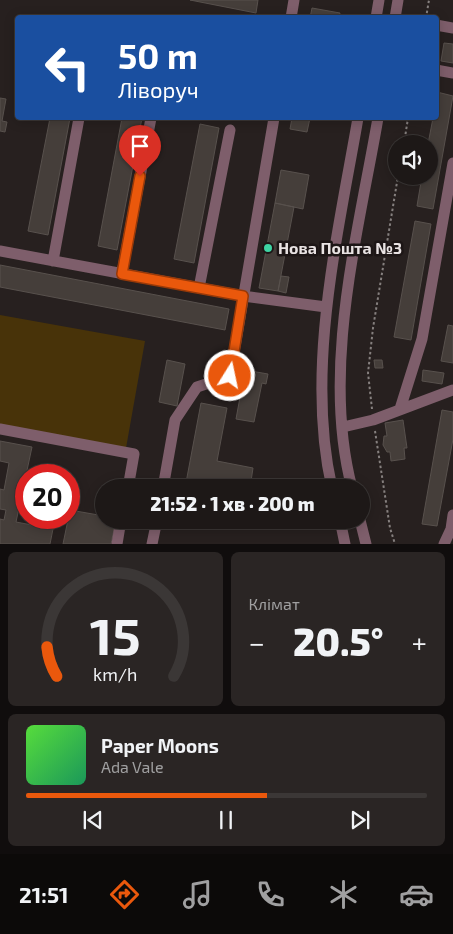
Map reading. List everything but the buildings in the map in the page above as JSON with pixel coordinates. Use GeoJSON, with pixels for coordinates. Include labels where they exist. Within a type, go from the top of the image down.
{"type":"FeatureCollection","features":[{"type":"Feature","properties":{"kind":"street"},"geometry":{"type":"LineString","coordinates":[[292,15],[294,0]]}},
{"type":"Feature","properties":{"kind":"street"},"geometry":{"type":"LineString","coordinates":[[376,15],[378,0]]}},
{"type":"Feature","properties":{"kind":"street"},"geometry":{"type":"LineString","coordinates":[[396,15],[398,0]]}},
{"type":"Feature","properties":{"kind":"street"},"geometry":{"type":"LineString","coordinates":[[439,26],[453,28]]}},
{"type":"Feature","properties":{"kind":"street"},"geometry":{"type":"LineString","coordinates":[[439,71],[453,74]]}},
{"type":"Feature","properties":{"kind":"street"},"geometry":{"type":"LineString","coordinates":[[53,261],[79,120]]}},
{"type":"Feature","properties":{"kind":"street"},"geometry":{"type":"LineString","coordinates":[[122,274],[151,120]]}},
{"type":"Feature","properties":{"kind":"street"},"geometry":{"type":"LineString","coordinates":[[165,479],[175,420],[197,387],[230,376],[274,120]]}},
{"type":"Feature","properties":{"kind":"street"},"geometry":{"type":"LineString","coordinates":[[330,479],[326,463],[322,376],[326,307],[358,120]]}},
{"type":"Feature","properties":{"kind":"street"},"geometry":{"type":"LineString","coordinates":[[349,479],[346,467],[343,427],[342,325],[378,120]]}},
{"type":"Feature","properties":{"kind":"street"},"geometry":{"type":"LineString","coordinates":[[199,288],[230,130]]}},
{"type":"Feature","properties":{"kind":"street"},"geometry":{"type":"LineString","coordinates":[[351,158],[370,162]]}},
{"type":"Feature","properties":{"kind":"street"},"geometry":{"type":"LineString","coordinates":[[400,409],[422,339],[453,163]]}},
{"type":"Feature","properties":{"kind":"street"},"geometry":{"type":"LineString","coordinates":[[0,251],[243,296],[326,307]]}},
{"type":"Feature","properties":{"kind":"street"},"geometry":{"type":"LineString","coordinates":[[343,427],[373,420],[453,390]]}},
{"type":"Feature","properties":{"kind":"street"},"geometry":{"type":"LineString","coordinates":[[0,429],[134,454],[130,479]]}},
{"type":"Feature","properties":{"kind":"street"},"geometry":{"type":"LineString","coordinates":[[444,544],[451,529],[453,515]]}},
{"type":"Feature","properties":{"kind":"street"},"geometry":{"type":"LineString","coordinates":[[117,544],[120,529]]}},
{"type":"Feature","properties":{"kind":"street"},"geometry":{"type":"LineString","coordinates":[[152,544],[155,529]]}},
{"type":"Feature","properties":{"kind":"street"},"geometry":{"type":"LineString","coordinates":[[341,529],[343,543]]}},
{"type":"Feature","properties":{"kind":"street"},"geometry":{"type":"LineString","coordinates":[[362,529],[366,544]]}},
{"type":"Feature","properties":{"kind":"path"},"geometry":{"type":"LineString","coordinates":[[426,15],[429,0]]}},
{"type":"Feature","properties":{"kind":"path"},"geometry":{"type":"LineString","coordinates":[[405,135],[408,120]]}},
{"type":"Feature","properties":{"kind":"path"},"geometry":{"type":"LineString","coordinates":[[395,544],[390,528],[373,420],[368,372],[397,185]]}},
{"type":"Feature","properties":{"kind":"shaded area"},"geometry":{"type":"Polygon","coordinates":[[[0,315],[145,341],[126,448],[0,426],[0,315]]]}},
{"type":"Feature","properties":{"kind":"place","name":"Нова Пошта №3"},"geometry":{"type":"Point","coordinates":[268,248]}},
{"type":"Feature","properties":{"kind":"route"},"geometry":{"type":"LineString","coordinates":[[140,176],[122,274],[243,296],[230,376]]}}]}
